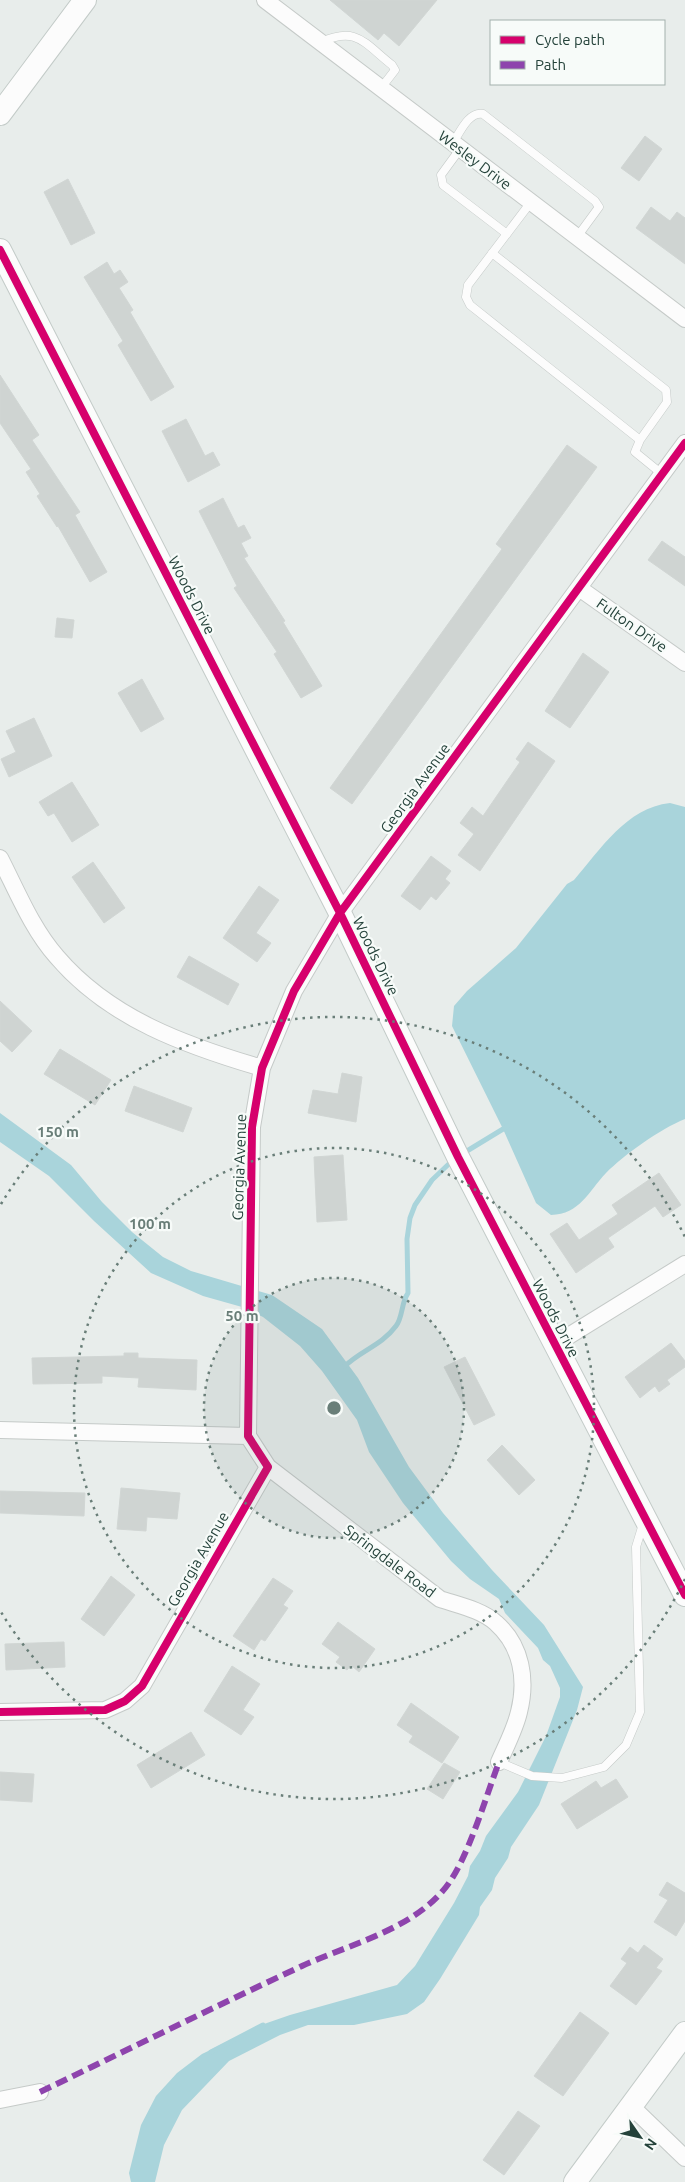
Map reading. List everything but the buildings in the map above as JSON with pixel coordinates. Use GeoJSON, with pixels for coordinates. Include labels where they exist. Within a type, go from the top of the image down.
{"type":"FeatureCollection","features":[{"type":"Feature","properties":{"kind":"street"},"geometry":{"type":"LineString","coordinates":[[0,114],[85,0]]}},
{"type":"Feature","properties":{"kind":"street","name":"Wesley Drive"},"geometry":{"type":"LineString","coordinates":[[265,0],[685,319]]}},
{"type":"Feature","properties":{"kind":"street","name":"Woods Drive"},"geometry":{"type":"LineString","coordinates":[[0,250],[340,913],[458,1157],[685,1595]]}},
{"type":"Feature","properties":{"kind":"street","name":"Georgia Avenue"},"geometry":{"type":"LineString","coordinates":[[248,1436],[252,1127],[262,1068],[294,991],[340,913],[685,443]]}},
{"type":"Feature","properties":{"kind":"street","name":"Fulton Drive"},"geometry":{"type":"LineString","coordinates":[[578,588],[685,663]]}},
{"type":"Feature","properties":{"kind":"street"},"geometry":{"type":"LineString","coordinates":[[0,858],[39,932],[57,957],[94,993],[138,1022],[198,1050],[262,1068]]}},
{"type":"Feature","properties":{"kind":"street"},"geometry":{"type":"LineString","coordinates":[[554,1345],[685,1264]]}},
{"type":"Feature","properties":{"kind":"street"},"geometry":{"type":"LineString","coordinates":[[0,1430],[248,1436],[268,1467]]}},
{"type":"Feature","properties":{"kind":"street","name":"Georgia Avenue"},"geometry":{"type":"LineString","coordinates":[[0,1712],[104,1710],[125,1701],[142,1686],[268,1467]]}},
{"type":"Feature","properties":{"kind":"street","name":"Springdale Road"},"geometry":{"type":"LineString","coordinates":[[268,1467],[440,1599],[467,1608],[496,1623],[516,1648],[524,1680],[519,1712],[499,1762]]}},
{"type":"Feature","properties":{"kind":"street"},"geometry":{"type":"LineString","coordinates":[[575,2182],[685,2033]]}},
{"type":"Feature","properties":{"kind":"street"},"geometry":{"type":"LineString","coordinates":[[0,2100],[40,2092]]}},
{"type":"Feature","properties":{"kind":"street"},"geometry":{"type":"LineString","coordinates":[[632,2107],[685,2158]]}},
{"type":"Feature","properties":{"kind":"lane"},"geometry":{"type":"LineString","coordinates":[[320,42],[337,35],[354,36],[392,64],[394,70],[381,88]]}},
{"type":"Feature","properties":{"kind":"lane"},"geometry":{"type":"LineString","coordinates":[[507,234],[443,185],[441,175],[472,116],[478,113],[483,114],[595,200],[599,206],[577,237]]}},
{"type":"Feature","properties":{"kind":"lane"},"geometry":{"type":"LineString","coordinates":[[531,202],[468,285],[466,297],[470,305],[640,440]]}},
{"type":"Feature","properties":{"kind":"lane"},"geometry":{"type":"LineString","coordinates":[[492,253],[666,390],[667,402],[640,440],[635,452],[662,474]]}},
{"type":"Feature","properties":{"kind":"lane"},"geometry":{"type":"LineString","coordinates":[[499,1762],[517,1768],[532,1776],[550,1779],[562,1778],[604,1767],[626,1745],[640,1712],[636,1547],[645,1518]]}},
{"type":"Feature","properties":{"kind":"water"},"geometry":{"type":"Polygon","coordinates":[[[670,803],[685,807],[685,1119],[654,1135],[623,1158],[606,1173],[583,1201],[569,1211],[551,1215],[536,1203],[503,1129],[452,1026],[454,1006],[467,991],[516,948],[567,884],[574,880],[605,843],[627,821],[654,806],[670,803]]]}},
{"type":"Feature","properties":{"kind":"water"},"geometry":{"type":"Polygon","coordinates":[[[0,1113],[71,1165],[102,1202],[132,1232],[163,1257],[191,1271],[272,1295],[322,1329],[358,1378],[409,1467],[443,1513],[492,1570],[544,1625],[583,1687],[577,1710],[539,1805],[511,1847],[508,1858],[495,1878],[492,1890],[480,1907],[479,1915],[424,2002],[407,2014],[354,2025],[308,2025],[280,2035],[229,2061],[182,2110],[164,2145],[155,2182],[131,2182],[129,2173],[141,2125],[156,2096],[177,2073],[202,2054],[264,2024],[397,1985],[415,1966],[454,1903],[468,1876],[470,1866],[480,1851],[486,1836],[518,1792],[546,1736],[560,1697],[560,1688],[550,1666],[543,1660],[538,1648],[505,1613],[499,1599],[470,1579],[451,1561],[403,1503],[369,1452],[357,1420],[322,1371],[300,1346],[263,1317],[242,1307],[203,1296],[151,1273],[94,1221],[49,1176],[0,1142],[0,1113]]]}},
{"type":"Feature","properties":{"kind":"waterway"},"geometry":{"type":"LineString","coordinates":[[462,1154],[508,1126]]}},
{"type":"Feature","properties":{"kind":"waterway"},"geometry":{"type":"LineString","coordinates":[[345,1366],[378,1343],[396,1326],[408,1293],[407,1239],[410,1218],[415,1205],[432,1180],[453,1160]]}},
{"type":"Feature","properties":{"kind":"waterway"},"geometry":{"type":"LineString","coordinates":[[211,2052],[263,2025]]}},
{"type":"Feature","properties":{"kind":"marked path"},"geometry":{"type":"LineString","coordinates":[[40,2092],[302,1966],[379,1934],[416,1914],[432,1902],[454,1875],[469,1844],[499,1762]]}},
{"type":"Feature","properties":{"kind":"cycle path"},"geometry":{"type":"LineString","coordinates":[[0,250],[340,913],[458,1157],[685,1595]]}},
{"type":"Feature","properties":{"kind":"cycle path"},"geometry":{"type":"LineString","coordinates":[[0,1712],[105,1710],[125,1701],[142,1686],[268,1467],[248,1436],[252,1127],[262,1068],[294,991],[340,913],[685,443]]}}]}
